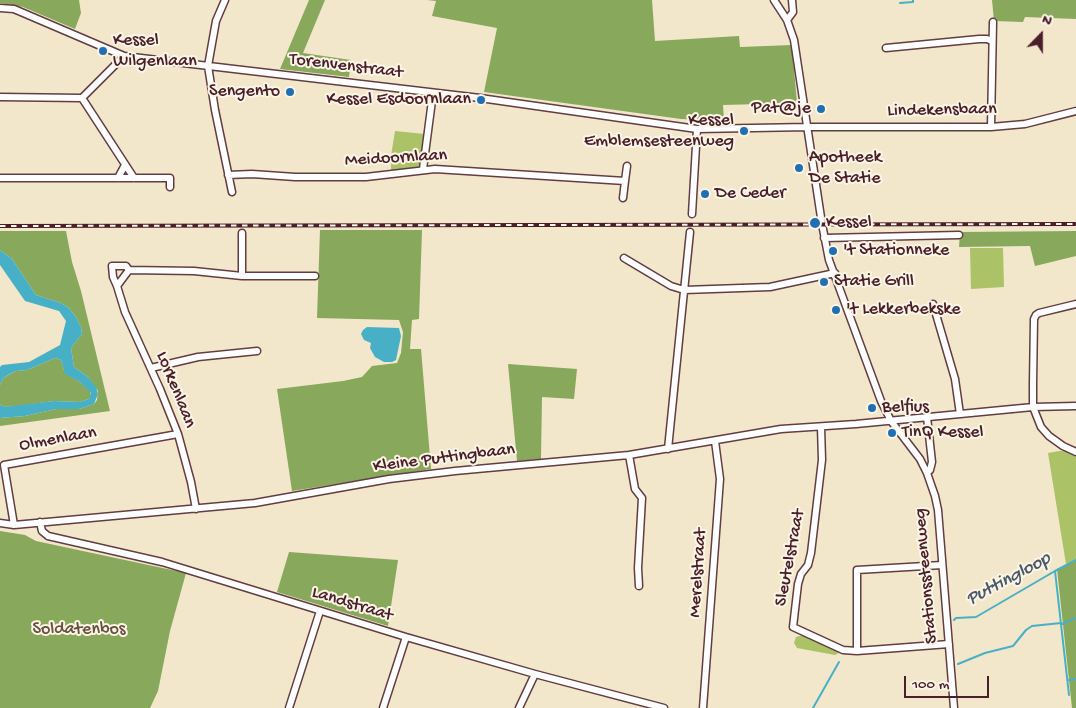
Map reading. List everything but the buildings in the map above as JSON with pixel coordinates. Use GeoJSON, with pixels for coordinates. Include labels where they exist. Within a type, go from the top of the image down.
{"type":"FeatureCollection","features":[{"type":"Feature","properties":{"kind":"street"},"geometry":{"type":"LineString","coordinates":[[225,0],[216,20],[208,66],[232,192]]}},
{"type":"Feature","properties":{"kind":"street","name":"Stationssteenweg"},"geometry":{"type":"LineString","coordinates":[[774,0],[787,20],[794,40],[821,221],[824,238],[835,273],[881,401],[891,421],[912,447],[927,473],[938,510],[954,708]]}},
{"type":"Feature","properties":{"kind":"street"},"geometry":{"type":"LineString","coordinates":[[787,20],[793,12],[792,0]]}},
{"type":"Feature","properties":{"kind":"street","name":"Torenvenstraat"},"geometry":{"type":"LineString","coordinates":[[0,8],[14,8],[124,56],[480,98],[698,129],[808,127]]}},
{"type":"Feature","properties":{"kind":"street"},"geometry":{"type":"LineString","coordinates":[[991,127],[993,22]]}},
{"type":"Feature","properties":{"kind":"street"},"geometry":{"type":"LineString","coordinates":[[886,48],[979,39],[992,41]]}},
{"type":"Feature","properties":{"kind":"street"},"geometry":{"type":"LineString","coordinates":[[0,97],[82,98],[124,56]]}},
{"type":"Feature","properties":{"kind":"street"},"geometry":{"type":"LineString","coordinates":[[424,169],[433,93]]}},
{"type":"Feature","properties":{"kind":"street"},"geometry":{"type":"LineString","coordinates":[[82,98],[134,178]]}},
{"type":"Feature","properties":{"kind":"street","name":"Lindekensbaan"},"geometry":{"type":"LineString","coordinates":[[808,127],[991,127],[1025,124],[1076,111]]}},
{"type":"Feature","properties":{"kind":"street"},"geometry":{"type":"LineString","coordinates":[[692,214],[698,129]]}},
{"type":"Feature","properties":{"kind":"street"},"geometry":{"type":"LineString","coordinates":[[118,178],[125,165]]}},
{"type":"Feature","properties":{"kind":"street"},"geometry":{"type":"LineString","coordinates":[[623,198],[627,166]]}},
{"type":"Feature","properties":{"kind":"street","name":"Meidoornlaan"},"geometry":{"type":"LineString","coordinates":[[228,175],[366,177],[424,169],[442,169],[625,181]]}},
{"type":"Feature","properties":{"kind":"street"},"geometry":{"type":"LineString","coordinates":[[0,178],[170,178],[170,187]]}},
{"type":"Feature","properties":{"kind":"street"},"geometry":{"type":"LineString","coordinates":[[668,449],[690,232]]}},
{"type":"Feature","properties":{"kind":"street"},"geometry":{"type":"LineString","coordinates":[[242,233],[242,276]]}},
{"type":"Feature","properties":{"kind":"street"},"geometry":{"type":"LineString","coordinates":[[824,238],[959,235]]}},
{"type":"Feature","properties":{"kind":"street"},"geometry":{"type":"LineString","coordinates":[[624,258],[665,283],[684,290],[770,288],[835,273]]}},
{"type":"Feature","properties":{"kind":"street","name":"Lorkenlaan"},"geometry":{"type":"LineString","coordinates":[[128,270],[126,266],[112,266],[113,277],[125,312],[178,434],[196,509]]}},
{"type":"Feature","properties":{"kind":"street"},"geometry":{"type":"LineString","coordinates":[[117,286],[128,270],[194,271],[242,276],[314,276]]}},
{"type":"Feature","properties":{"kind":"street"},"geometry":{"type":"LineString","coordinates":[[933,304],[954,379],[960,414]]}},
{"type":"Feature","properties":{"kind":"street"},"geometry":{"type":"LineString","coordinates":[[1076,304],[1039,313],[1034,319],[1033,407],[1046,432],[1063,446],[1076,452]]}},
{"type":"Feature","properties":{"kind":"street"},"geometry":{"type":"LineString","coordinates":[[150,368],[198,357],[257,351]]}},
{"type":"Feature","properties":{"kind":"street","name":"Kleine Puttingbaan"},"geometry":{"type":"LineString","coordinates":[[0,523],[14,525],[256,503],[389,479],[455,471],[629,456],[770,430],[891,421],[1033,407],[1076,406]]}},
{"type":"Feature","properties":{"kind":"street","name":"Stationssteenweg"},"geometry":{"type":"LineString","coordinates":[[927,473],[932,462],[928,417]]}},
{"type":"Feature","properties":{"kind":"street","name":"Sleutelstraat"},"geometry":{"type":"LineString","coordinates":[[821,426],[822,460],[811,553],[808,565],[798,584],[793,627],[844,650],[857,651]]}},
{"type":"Feature","properties":{"kind":"street","name":"Olmenlaan"},"geometry":{"type":"LineString","coordinates":[[14,525],[4,465],[178,434]]}},
{"type":"Feature","properties":{"kind":"street","name":"Merelstraat"},"geometry":{"type":"LineString","coordinates":[[703,708],[720,480],[715,441]]}},
{"type":"Feature","properties":{"kind":"street"},"geometry":{"type":"LineString","coordinates":[[629,456],[635,489],[642,498],[638,568],[639,586]]}},
{"type":"Feature","properties":{"kind":"street","name":"Landstraat"},"geometry":{"type":"LineString","coordinates":[[40,522],[42,531],[48,536],[162,562],[406,637],[664,708]]}},
{"type":"Feature","properties":{"kind":"street"},"geometry":{"type":"LineString","coordinates":[[942,565],[857,570],[857,651],[949,644]]}},
{"type":"Feature","properties":{"kind":"street"},"geometry":{"type":"LineString","coordinates":[[289,708],[320,611]]}},
{"type":"Feature","properties":{"kind":"street"},"geometry":{"type":"LineString","coordinates":[[383,708],[406,637]]}},
{"type":"Feature","properties":{"kind":"street"},"geometry":{"type":"LineString","coordinates":[[519,708],[535,674]]}},
{"type":"Feature","properties":{"kind":"green space"},"geometry":{"type":"Polygon","coordinates":[[[0,0],[79,0],[81,13],[75,29],[23,7],[0,3],[0,0]]]}},
{"type":"Feature","properties":{"kind":"green space"},"geometry":{"type":"Polygon","coordinates":[[[309,0],[325,0],[303,53],[351,60],[349,77],[280,69],[309,0]]]}},
{"type":"Feature","properties":{"kind":"green space"},"geometry":{"type":"Polygon","coordinates":[[[427,0],[652,0],[655,41],[739,36],[740,47],[792,45],[797,103],[723,105],[724,121],[681,119],[484,92],[497,28],[432,16],[436,1],[427,0]]]}},
{"type":"Feature","properties":{"kind":"green space"},"geometry":{"type":"Polygon","coordinates":[[[992,0],[1076,0],[1076,19],[1025,17],[1023,22],[994,21],[992,0]]]}},
{"type":"Feature","properties":{"kind":"green space"},"geometry":{"type":"Polygon","coordinates":[[[395,131],[425,134],[420,167],[391,171],[395,131]]]}},
{"type":"Feature","properties":{"kind":"green space"},"geometry":{"type":"Polygon","coordinates":[[[320,230],[422,230],[419,319],[412,320],[410,349],[421,349],[431,469],[292,491],[277,389],[362,377],[372,366],[397,363],[401,353],[403,332],[399,320],[317,318],[320,230]]]}},
{"type":"Feature","properties":{"kind":"green space"},"geometry":{"type":"Polygon","coordinates":[[[0,231],[66,231],[72,262],[81,291],[110,411],[0,426],[0,418],[25,416],[56,409],[79,409],[94,404],[97,400],[98,391],[88,377],[74,367],[71,348],[82,334],[76,317],[69,308],[61,303],[36,295],[12,259],[0,250],[0,231]]]}},
{"type":"Feature","properties":{"kind":"green space"},"geometry":{"type":"Polygon","coordinates":[[[1076,231],[1076,256],[1035,266],[1030,246],[959,247],[960,232],[1076,231]]]}},
{"type":"Feature","properties":{"kind":"green space"},"geometry":{"type":"Polygon","coordinates":[[[970,248],[1003,248],[1004,287],[971,289],[970,248]]]}},
{"type":"Feature","properties":{"kind":"green space"},"geometry":{"type":"Polygon","coordinates":[[[55,358],[61,360],[64,370],[68,375],[90,391],[91,396],[89,399],[79,402],[54,401],[4,407],[0,404],[0,385],[3,378],[16,371],[27,370],[55,358]]]}},
{"type":"Feature","properties":{"kind":"green space"},"geometry":{"type":"Polygon","coordinates":[[[508,364],[577,369],[574,399],[542,397],[541,459],[517,461],[508,364]]]}},
{"type":"Feature","properties":{"kind":"green space"},"geometry":{"type":"Polygon","coordinates":[[[1065,450],[1076,454],[1076,560],[1066,564],[1048,453],[1065,450]]]}},
{"type":"Feature","properties":{"kind":"green space","name":"Soldatenbos"},"geometry":{"type":"Polygon","coordinates":[[[0,531],[25,535],[36,541],[186,573],[170,631],[158,691],[150,708],[0,708],[0,531]]]}},
{"type":"Feature","properties":{"kind":"green space"},"geometry":{"type":"Polygon","coordinates":[[[289,552],[398,560],[388,626],[277,592],[289,552]]]}},
{"type":"Feature","properties":{"kind":"green space"},"geometry":{"type":"Polygon","coordinates":[[[1076,560],[1076,708],[1072,708],[1057,569],[1076,560]]]}},
{"type":"Feature","properties":{"kind":"green space"},"geometry":{"type":"Polygon","coordinates":[[[803,635],[839,653],[835,655],[797,648],[794,643],[796,637],[803,635]]]}},
{"type":"Feature","properties":{"kind":"water"},"geometry":{"type":"Polygon","coordinates":[[[0,250],[12,259],[36,295],[61,303],[69,308],[76,317],[82,334],[71,348],[74,367],[88,377],[96,387],[98,394],[94,404],[79,409],[56,409],[25,416],[0,418],[0,404],[4,407],[54,401],[79,402],[89,399],[91,393],[80,382],[65,374],[61,360],[55,358],[27,370],[16,371],[3,378],[0,385],[0,367],[2,365],[29,362],[60,345],[66,321],[59,311],[25,301],[0,265],[0,250]]]}},
{"type":"Feature","properties":{"kind":"water"},"geometry":{"type":"Polygon","coordinates":[[[367,327],[399,328],[401,336],[396,360],[384,362],[375,357],[370,348],[371,343],[364,340],[361,334],[367,327]]]}},
{"type":"Feature","properties":{"kind":"waterway"},"geometry":{"type":"LineString","coordinates":[[900,3],[913,2],[913,0]]}},
{"type":"Feature","properties":{"kind":"waterway","name":"Puttingloop"},"geometry":{"type":"LineString","coordinates":[[954,620],[956,618],[976,617],[1076,560]]}},
{"type":"Feature","properties":{"kind":"waterway"},"geometry":{"type":"LineString","coordinates":[[1055,571],[1069,695]]}},
{"type":"Feature","properties":{"kind":"waterway"},"geometry":{"type":"LineString","coordinates":[[1062,624],[1076,618]]}},
{"type":"Feature","properties":{"kind":"waterway"},"geometry":{"type":"LineString","coordinates":[[958,664],[985,653],[1013,646],[1026,630],[1032,626],[1061,623]]}},
{"type":"Feature","properties":{"kind":"waterway","name":"Puttingloop"},"geometry":{"type":"LineString","coordinates":[[813,708],[839,662]]}},
{"type":"Feature","properties":{"kind":"waterway"},"geometry":{"type":"LineString","coordinates":[[1069,680],[1076,679]]}},
{"type":"Feature","properties":{"kind":"railway"},"geometry":{"type":"LineString","coordinates":[[0,226],[1076,224]]}},
{"type":"Feature","properties":{"kind":"place","name":"Kessel Wilgenlaan"},"geometry":{"type":"Point","coordinates":[103,51]}},
{"type":"Feature","properties":{"kind":"place","name":"Sengento"},"geometry":{"type":"Point","coordinates":[290,92]}},
{"type":"Feature","properties":{"kind":"place","name":"Kessel Esdoornlaan"},"geometry":{"type":"Point","coordinates":[481,100]}},
{"type":"Feature","properties":{"kind":"place","name":"Pat@je"},"geometry":{"type":"Point","coordinates":[821,109]}},
{"type":"Feature","properties":{"kind":"place","name":"Kessel Emblemsesteenweg"},"geometry":{"type":"Point","coordinates":[744,131]}},
{"type":"Feature","properties":{"kind":"place","name":"Apotheek De Statie"},"geometry":{"type":"Point","coordinates":[799,168]}},
{"type":"Feature","properties":{"kind":"place","name":"De Ceder"},"geometry":{"type":"Point","coordinates":[705,194]}},
{"type":"Feature","properties":{"kind":"place","name":"Kessel"},"geometry":{"type":"Point","coordinates":[815,223]}},
{"type":"Feature","properties":{"kind":"place","name":"'t Stationneke"},"geometry":{"type":"Point","coordinates":[833,251]}},
{"type":"Feature","properties":{"kind":"place","name":"Statie Grill"},"geometry":{"type":"Point","coordinates":[824,282]}},
{"type":"Feature","properties":{"kind":"place","name":"'t Lekkerbekske"},"geometry":{"type":"Point","coordinates":[836,310]}},
{"type":"Feature","properties":{"kind":"place","name":"Belfius"},"geometry":{"type":"Point","coordinates":[872,408]}},
{"type":"Feature","properties":{"kind":"place","name":"TinQ Kessel"},"geometry":{"type":"Point","coordinates":[892,433]}}]}
